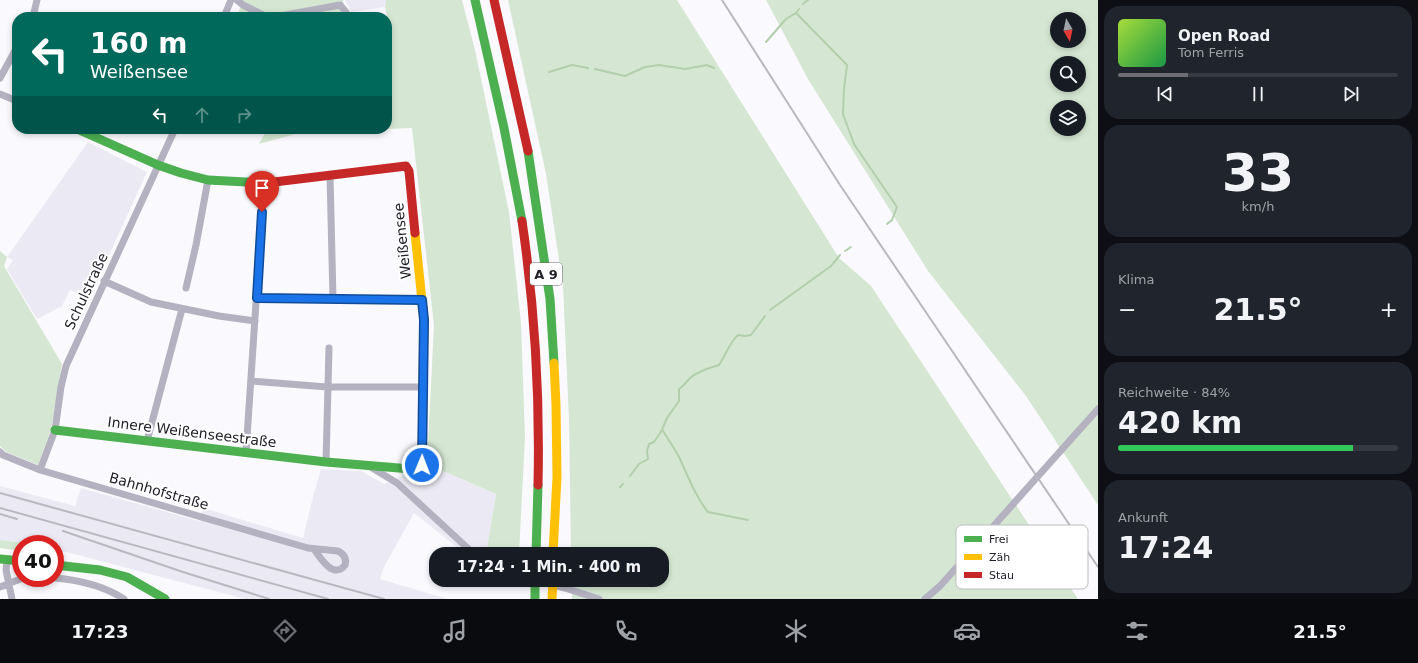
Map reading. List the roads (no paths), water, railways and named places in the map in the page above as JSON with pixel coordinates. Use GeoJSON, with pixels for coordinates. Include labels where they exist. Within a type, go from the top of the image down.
{"type":"FeatureCollection","features":[{"type":"Feature","properties":{"kind":"main road","name":"A 9"},"geometry":{"type":"LineString","coordinates":[[475,0],[494,76],[520,205],[532,303],[539,409],[539,480],[536,547]]}},
{"type":"Feature","properties":{"kind":"main road","name":"A 9"},"geometry":{"type":"LineString","coordinates":[[494,0],[531,164],[550,299],[556,405],[557,477],[554,547]]}},
{"type":"Feature","properties":{"kind":"main road","name":"Weißensee"},"geometry":{"type":"LineString","coordinates":[[88,134],[158,165],[208,180],[264,183],[406,166],[409,171],[422,300]]}},
{"type":"Feature","properties":{"kind":"main road","name":"Innere Weißenseestraße"},"geometry":{"type":"LineString","coordinates":[[55,430],[326,462],[418,469],[422,465],[424,387],[424,320],[422,300]]}},
{"type":"Feature","properties":{"kind":"main road"},"geometry":{"type":"LineString","coordinates":[[64,566],[100,570],[127,577],[165,599]]}},
{"type":"Feature","properties":{"kind":"main road"},"geometry":{"type":"LineString","coordinates":[[535,587],[535,599]]}},
{"type":"Feature","properties":{"kind":"main road"},"geometry":{"type":"LineString","coordinates":[[552,599],[553,587]]}},
{"type":"Feature","properties":{"kind":"street"},"geometry":{"type":"LineString","coordinates":[[34,12],[37,0]]}},
{"type":"Feature","properties":{"kind":"street"},"geometry":{"type":"LineString","coordinates":[[226,12],[231,0]]}},
{"type":"Feature","properties":{"kind":"street"},"geometry":{"type":"LineString","coordinates":[[237,0],[256,12]]}},
{"type":"Feature","properties":{"kind":"street"},"geometry":{"type":"LineString","coordinates":[[302,12],[340,5],[346,12]]}},
{"type":"Feature","properties":{"kind":"street"},"geometry":{"type":"LineString","coordinates":[[0,78],[12,56]]}},
{"type":"Feature","properties":{"kind":"street"},"geometry":{"type":"LineString","coordinates":[[0,94],[12,99]]}},
{"type":"Feature","properties":{"kind":"street","name":"Schulstraße"},"geometry":{"type":"LineString","coordinates":[[40,470],[55,430],[61,388],[66,366],[173,134]]}},
{"type":"Feature","properties":{"kind":"street"},"geometry":{"type":"LineString","coordinates":[[330,175],[333,299]]}},
{"type":"Feature","properties":{"kind":"street"},"geometry":{"type":"LineString","coordinates":[[186,288],[196,245],[208,180]]}},
{"type":"Feature","properties":{"kind":"street"},"geometry":{"type":"LineString","coordinates":[[246,452],[252,381],[264,183]]}},
{"type":"Feature","properties":{"kind":"street"},"geometry":{"type":"LineString","coordinates":[[104,282],[151,302],[219,316],[255,321]]}},
{"type":"Feature","properties":{"kind":"street","name":"Weißensee"},"geometry":{"type":"LineString","coordinates":[[257,298],[422,300]]}},
{"type":"Feature","properties":{"kind":"street"},"geometry":{"type":"LineString","coordinates":[[148,441],[182,309]]}},
{"type":"Feature","properties":{"kind":"street"},"geometry":{"type":"LineString","coordinates":[[326,462],[329,348]]}},
{"type":"Feature","properties":{"kind":"street"},"geometry":{"type":"LineString","coordinates":[[252,381],[327,387],[424,387]]}},
{"type":"Feature","properties":{"kind":"street"},"geometry":{"type":"LineString","coordinates":[[994,525],[1098,409]]}},
{"type":"Feature","properties":{"kind":"street","name":"Bahnhofstraße"},"geometry":{"type":"LineString","coordinates":[[0,452],[3,455],[40,470],[314,549]]}},
{"type":"Feature","properties":{"kind":"street"},"geometry":{"type":"LineString","coordinates":[[369,466],[397,483],[466,547]]}},
{"type":"Feature","properties":{"kind":"street"},"geometry":{"type":"LineString","coordinates":[[3,559],[12,599]]}},
{"type":"Feature","properties":{"kind":"street"},"geometry":{"type":"LineString","coordinates":[[925,599],[940,586],[956,568]]}},
{"type":"Feature","properties":{"kind":"street"},"geometry":{"type":"LineString","coordinates":[[64,579],[80,581],[124,599]]}},
{"type":"Feature","properties":{"kind":"street"},"geometry":{"type":"LineString","coordinates":[[0,587],[12,582]]}},
{"type":"Feature","properties":{"kind":"street"},"geometry":{"type":"LineString","coordinates":[[561,587],[599,599]]}},
{"type":"Feature","properties":{"kind":"waterway"},"geometry":{"type":"LineString","coordinates":[[803,4],[808,0]]}},
{"type":"Feature","properties":{"kind":"waterway"},"geometry":{"type":"LineString","coordinates":[[766,42],[786,19],[796,13],[799,9]]}},
{"type":"Feature","properties":{"kind":"waterway"},"geometry":{"type":"LineString","coordinates":[[796,13],[847,65],[843,114],[854,144],[897,207],[892,220],[887,224]]}},
{"type":"Feature","properties":{"kind":"waterway"},"geometry":{"type":"LineString","coordinates":[[549,72],[572,65],[588,68]]}},
{"type":"Feature","properties":{"kind":"waterway"},"geometry":{"type":"LineString","coordinates":[[595,69],[625,76],[645,67],[659,65],[685,69],[707,65],[714,68]]}},
{"type":"Feature","properties":{"kind":"waterway"},"geometry":{"type":"LineString","coordinates":[[845,251],[851,247]]}},
{"type":"Feature","properties":{"kind":"waterway"},"geometry":{"type":"LineString","coordinates":[[770,310],[831,266],[840,255]]}},
{"type":"Feature","properties":{"kind":"waterway"},"geometry":{"type":"LineString","coordinates":[[630,476],[639,464],[648,459],[647,451],[649,444],[654,442],[662,430],[667,418],[679,401],[679,389],[696,373],[719,365],[735,338],[738,335],[751,335],[765,316]]}},
{"type":"Feature","properties":{"kind":"waterway"},"geometry":{"type":"LineString","coordinates":[[663,431],[679,457],[695,493],[708,512],[748,520]]}},
{"type":"Feature","properties":{"kind":"waterway"},"geometry":{"type":"LineString","coordinates":[[620,487],[623,484]]}},
{"type":"Feature","properties":{"kind":"railway"},"geometry":{"type":"LineString","coordinates":[[722,0],[840,185],[1070,525]]}},
{"type":"Feature","properties":{"kind":"railway"},"geometry":{"type":"LineString","coordinates":[[0,493],[384,599]]}},
{"type":"Feature","properties":{"kind":"railway"},"geometry":{"type":"LineString","coordinates":[[0,508],[328,599]]}},
{"type":"Feature","properties":{"kind":"railway"},"geometry":{"type":"LineString","coordinates":[[0,514],[17,519]]}},
{"type":"Feature","properties":{"kind":"railway"},"geometry":{"type":"LineString","coordinates":[[63,531],[183,572],[269,599]]}},
{"type":"Feature","properties":{"kind":"railway"},"geometry":{"type":"LineString","coordinates":[[1088,552],[1098,567]]}}]}
